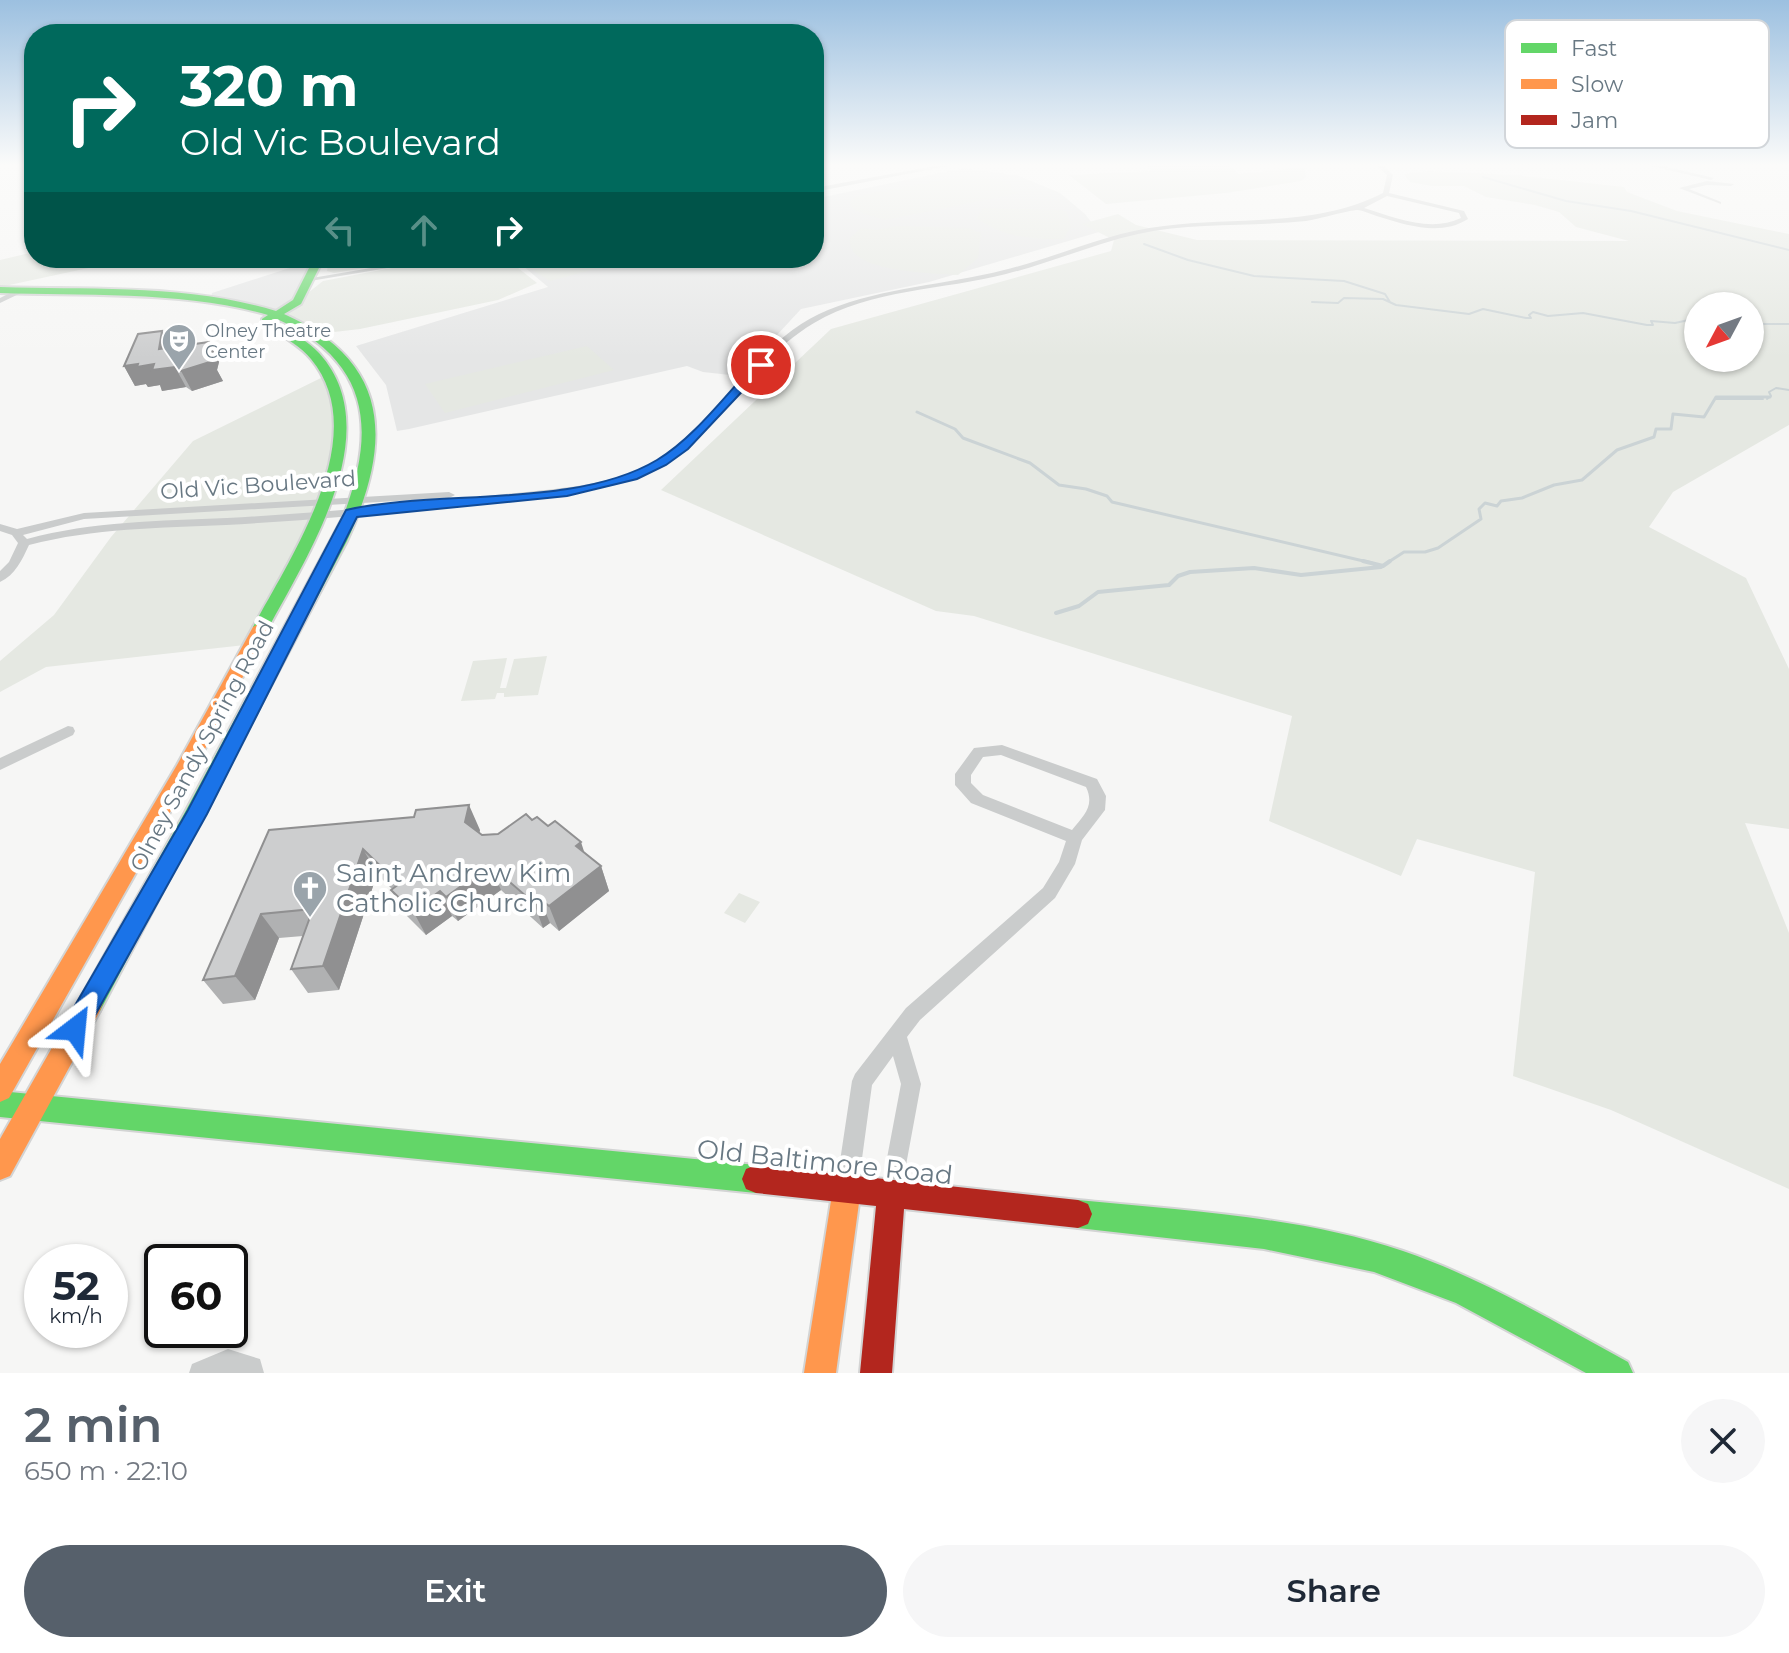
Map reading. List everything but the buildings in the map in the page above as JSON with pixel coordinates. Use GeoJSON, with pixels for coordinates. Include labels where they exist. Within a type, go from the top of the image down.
{"type":"FeatureCollection","features":[{"type":"Feature","properties":{"kind":"main road"},"geometry":{"type":"LineString","coordinates":[[273,318],[297,302],[315,268]]}},
{"type":"Feature","properties":{"kind":"main road","name":"Olney Sandy Spring Road"},"geometry":{"type":"LineString","coordinates":[[0,290],[189,296],[248,305],[317,334],[360,381],[368,402],[370,435],[370,449],[354,506],[196,814],[30,1107],[0,1166]]}},
{"type":"Feature","properties":{"kind":"main road","name":"Olney Sandy Spring Road"},"geometry":{"type":"LineString","coordinates":[[0,1089],[254,644],[331,484],[341,447],[341,404],[325,366],[273,318]]}},
{"type":"Feature","properties":{"kind":"main road","name":"Old Baltimore Road"},"geometry":{"type":"LineString","coordinates":[[0,1104],[847,1188],[1280,1236],[1377,1258],[1472,1296],[1617,1373]]}},
{"type":"Feature","properties":{"kind":"main road"},"geometry":{"type":"LineString","coordinates":[[820,1373],[847,1188]]}},
{"type":"Feature","properties":{"kind":"main road"},"geometry":{"type":"LineString","coordinates":[[876,1373],[891,1195]]}},
{"type":"Feature","properties":{"kind":"street","name":"Old Vic Boulevard"},"geometry":{"type":"LineString","coordinates":[[20,538],[354,506],[504,497],[579,490],[613,483],[652,468],[683,446],[797,331],[834,310],[1003,273],[1149,230]]}},
{"type":"Feature","properties":{"kind":"street"},"geometry":{"type":"LineString","coordinates":[[310,279],[380,268]]}},
{"type":"Feature","properties":{"kind":"street"},"geometry":{"type":"LineString","coordinates":[[0,301],[21,291]]}},
{"type":"Feature","properties":{"kind":"street","name":"Old Vic Boulevard"},"geometry":{"type":"LineString","coordinates":[[20,538],[63,519],[114,514],[319,509]]}},
{"type":"Feature","properties":{"kind":"street"},"geometry":{"type":"LineString","coordinates":[[103,528],[114,514]]}},
{"type":"Feature","properties":{"kind":"street"},"geometry":{"type":"LineString","coordinates":[[0,527],[20,538],[14,564],[0,578]]}},
{"type":"Feature","properties":{"kind":"street"},"geometry":{"type":"LineString","coordinates":[[0,764],[68,731]]}},
{"type":"Feature","properties":{"kind":"street"},"geometry":{"type":"LineString","coordinates":[[847,1188],[862,1081],[913,1014],[1049,893],[1067,864],[1075,838],[1097,810],[1098,796],[1092,783],[1002,750],[979,752],[968,764],[963,774],[963,785],[977,799],[1075,838]]}},
{"type":"Feature","properties":{"kind":"street"},"geometry":{"type":"LineString","coordinates":[[891,1195],[911,1084],[897,1036]]}},
{"type":"Feature","properties":{"kind":"street"},"geometry":{"type":"LineString","coordinates":[[201,1373],[228,1361],[251,1368],[252,1373]]}},
{"type":"Feature","properties":{"kind":"shaded area"},"geometry":{"type":"Polygon","coordinates":[[[824,230],[1099,232],[929,282],[801,309],[739,376],[703,372],[687,366],[397,431],[386,385],[356,346],[548,287],[525,268],[824,268],[824,230]]]}},
{"type":"Feature","properties":{"kind":"shaded area"},"geometry":{"type":"Polygon","coordinates":[[[859,230],[973,230],[981,233],[978,258],[958,275],[875,265],[852,250],[850,238],[859,230]]]}},
{"type":"Feature","properties":{"kind":"shaded area"},"geometry":{"type":"Polygon","coordinates":[[[1000,230],[1069,230],[1064,239],[1018,236],[1000,230]]]}},
{"type":"Feature","properties":{"kind":"shaded area"},"geometry":{"type":"Polygon","coordinates":[[[1094,230],[1157,230],[1197,240],[1629,241],[1588,230],[1770,230],[1789,234],[1789,425],[1673,492],[1649,527],[1746,578],[1789,669],[1789,829],[1745,823],[1789,933],[1789,1189],[1611,1110],[1513,1076],[1535,872],[1417,839],[1401,876],[1269,821],[1292,716],[974,616],[936,611],[661,490],[831,329],[1111,251],[1114,240],[1094,230]]]}},
{"type":"Feature","properties":{"kind":"shaded area"},"geometry":{"type":"Polygon","coordinates":[[[24,254],[24,268],[88,268],[0,287],[0,260],[24,254]]]}},
{"type":"Feature","properties":{"kind":"shaded area"},"geometry":{"type":"Polygon","coordinates":[[[290,268],[314,268],[310,279],[280,315],[211,299],[212,293],[290,268]]]}},
{"type":"Feature","properties":{"kind":"shaded area"},"geometry":{"type":"Polygon","coordinates":[[[327,268],[364,268],[334,273],[327,271],[327,268]]]}},
{"type":"Feature","properties":{"kind":"shaded area"},"geometry":{"type":"Polygon","coordinates":[[[391,268],[518,268],[537,283],[498,300],[360,329],[317,334],[280,315],[323,281],[391,268]]]}},
{"type":"Feature","properties":{"kind":"shaded area"},"geometry":{"type":"Polygon","coordinates":[[[529,268],[599,268],[550,281],[529,268]]]}},
{"type":"Feature","properties":{"kind":"shaded area"},"geometry":{"type":"Polygon","coordinates":[[[587,346],[614,370],[445,413],[425,384],[587,346]]]}},
{"type":"Feature","properties":{"kind":"shaded area"},"geometry":{"type":"Polygon","coordinates":[[[329,374],[341,447],[254,644],[46,667],[0,692],[0,661],[54,615],[111,537],[193,441],[329,374]]]}},
{"type":"Feature","properties":{"kind":"shaded area"},"geometry":{"type":"Polygon","coordinates":[[[547,656],[538,695],[504,697],[504,693],[497,693],[495,699],[461,701],[473,661],[507,658],[500,688],[506,688],[514,659],[547,656]]]}},
{"type":"Feature","properties":{"kind":"shaded area"},"geometry":{"type":"Polygon","coordinates":[[[739,893],[760,902],[745,923],[724,913],[739,893]]]}},
{"type":"Feature","properties":{"kind":"waterway"},"geometry":{"type":"LineString","coordinates":[[1708,230],[1789,250]]}},
{"type":"Feature","properties":{"kind":"waterway"},"geometry":{"type":"LineString","coordinates":[[1144,244],[1188,260],[1254,276],[1344,281],[1385,294],[1390,302]]}},
{"type":"Feature","properties":{"kind":"waterway"},"geometry":{"type":"LineString","coordinates":[[1312,302],[1338,303],[1344,298],[1383,299],[1396,305],[1469,314],[1483,309],[1526,318],[1531,318],[1529,315],[1533,312],[1548,316],[1583,313],[1647,325],[1653,325],[1651,321],[1684,321]]}},
{"type":"Feature","properties":{"kind":"waterway"},"geometry":{"type":"LineString","coordinates":[[1764,324],[1789,324]]}},
{"type":"Feature","properties":{"kind":"waterway"},"geometry":{"type":"LineString","coordinates":[[1770,397],[1769,392],[1776,388],[1789,390]]}},
{"type":"Feature","properties":{"kind":"waterway"},"geometry":{"type":"LineString","coordinates":[[1389,562],[1404,552],[1425,552],[1438,548],[1481,519],[1479,509],[1485,503],[1497,506],[1501,501],[1582,480],[1617,450],[1654,437],[1656,429],[1671,429],[1673,414],[1704,417],[1716,397],[1770,397]]}},
{"type":"Feature","properties":{"kind":"waterway"},"geometry":{"type":"LineString","coordinates":[[1715,399],[1763,399]]}},
{"type":"Feature","properties":{"kind":"waterway"},"geometry":{"type":"LineString","coordinates":[[917,412],[955,429],[963,438],[1030,463],[1059,485],[1086,489],[1107,496],[1112,502],[1372,563]]}},
{"type":"Feature","properties":{"kind":"waterway"},"geometry":{"type":"LineString","coordinates":[[1363,561],[1383,566],[1389,562]]}},
{"type":"Feature","properties":{"kind":"waterway"},"geometry":{"type":"LineString","coordinates":[[1056,613],[1079,606],[1098,592],[1169,585],[1178,576],[1190,572],[1254,568],[1301,575],[1381,567]]}},
{"type":"Feature","properties":{"kind":"traffic: fast"},"geometry":{"type":"LineString","coordinates":[[266,321],[297,302],[314,268]]}},
{"type":"Feature","properties":{"kind":"traffic: fast"},"geometry":{"type":"LineString","coordinates":[[0,290],[189,297],[246,305],[274,313],[324,341],[345,362],[359,385],[370,426],[367,467],[339,541],[91,1003]]}},
{"type":"Feature","properties":{"kind":"traffic: fast"},"geometry":{"type":"LineString","coordinates":[[261,627],[321,510],[335,469],[341,428],[336,390],[315,356],[276,326]]}},
{"type":"Feature","properties":{"kind":"traffic: fast"},"geometry":{"type":"LineString","coordinates":[[0,1104],[756,1179]]}},
{"type":"Feature","properties":{"kind":"traffic: fast"},"geometry":{"type":"LineString","coordinates":[[1078,1214],[1264,1235],[1374,1257],[1467,1293],[1617,1373]]}},
{"type":"Feature","properties":{"kind":"traffic: slow"},"geometry":{"type":"LineString","coordinates":[[0,1089],[185,768],[261,627]]}},
{"type":"Feature","properties":{"kind":"traffic: slow"},"geometry":{"type":"LineString","coordinates":[[0,1166],[91,1003]]}},
{"type":"Feature","properties":{"kind":"traffic: slow"},"geometry":{"type":"LineString","coordinates":[[820,1373],[847,1188]]}},
{"type":"Feature","properties":{"kind":"traffic: jam"},"geometry":{"type":"LineString","coordinates":[[756,1179],[1078,1214]]}},
{"type":"Feature","properties":{"kind":"traffic: jam"},"geometry":{"type":"LineString","coordinates":[[876,1373],[891,1195]]}},
{"type":"Feature","properties":{"kind":"place","name":"Olney Theatre Center"},"geometry":{"type":"Point","coordinates":[179,372]}},
{"type":"Feature","properties":{"kind":"place","name":"Saint Andrew Kim Catholic Church"},"geometry":{"type":"Point","coordinates":[310,919]}},
{"type":"Feature","properties":{"kind":"route"},"geometry":{"type":"LineString","coordinates":[[75,1029],[196,814],[351,513],[567,492],[613,483],[652,468],[683,446],[761,365]]}}]}
